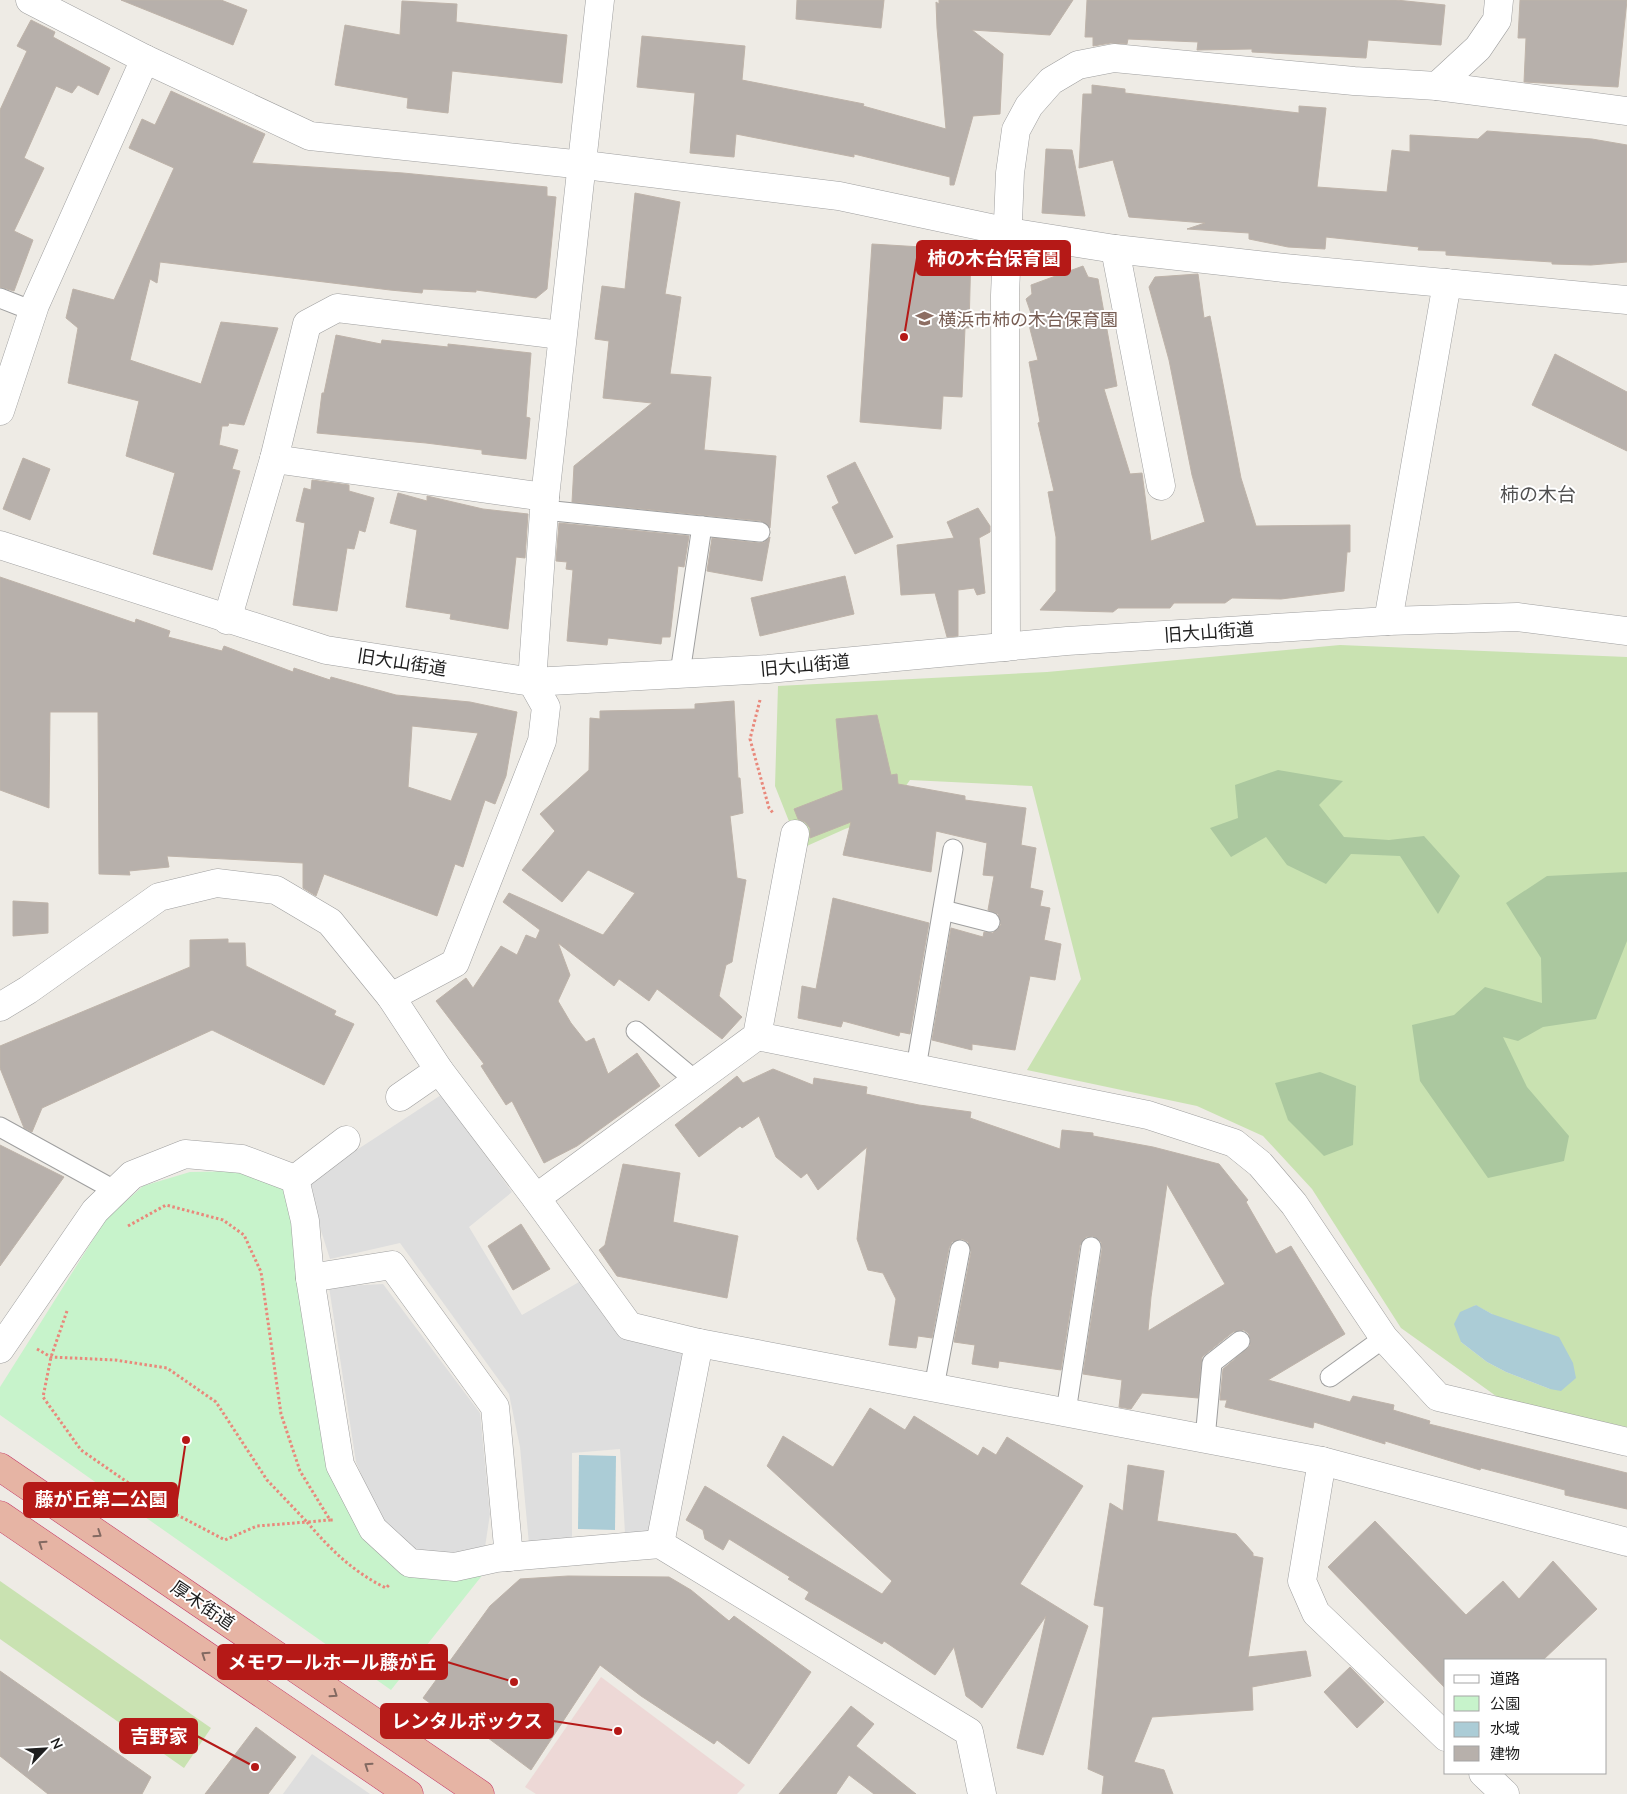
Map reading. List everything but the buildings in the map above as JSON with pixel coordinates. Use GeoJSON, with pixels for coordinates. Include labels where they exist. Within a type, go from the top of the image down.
{"type":"FeatureCollection","features":[{"type":"Feature","properties":{"kind":"highway","name":"厚木街道"},"geometry":{"type":"LineString","coordinates":[[0,1467],[480,1794]]}},
{"type":"Feature","properties":{"kind":"highway"},"geometry":{"type":"LineString","coordinates":[[0,1515],[409,1794]]}},
{"type":"Feature","properties":{"kind":"street"},"geometry":{"type":"LineString","coordinates":[[30,0],[145,59],[310,136],[838,196],[1009,232],[1115,249],[1627,300]]}},
{"type":"Feature","properties":{"kind":"street"},"geometry":{"type":"LineString","coordinates":[[391,997],[455,963],[542,741],[546,707],[532,682],[545,503],[561,335],[600,0]]}},
{"type":"Feature","properties":{"kind":"street"},"geometry":{"type":"LineString","coordinates":[[1437,86],[1478,48],[1497,20],[1499,0]]}},
{"type":"Feature","properties":{"kind":"street"},"geometry":{"type":"LineString","coordinates":[[1006,647],[1005,295],[1010,173],[1016,130],[1029,106],[1052,81],[1078,64],[1114,58],[1354,81],[1437,86],[1627,111]]}},
{"type":"Feature","properties":{"kind":"street"},"geometry":{"type":"LineString","coordinates":[[0,411],[33,311],[145,59]]}},
{"type":"Feature","properties":{"kind":"street"},"geometry":{"type":"LineString","coordinates":[[1115,249],[1161,486]]}},
{"type":"Feature","properties":{"kind":"street"},"geometry":{"type":"LineString","coordinates":[[1388,621],[1447,283]]}},
{"type":"Feature","properties":{"kind":"street"},"geometry":{"type":"LineString","coordinates":[[228,620],[274,459],[306,324],[337,308],[561,335]]}},
{"type":"Feature","properties":{"kind":"street"},"geometry":{"type":"LineString","coordinates":[[274,459],[545,503]]}},
{"type":"Feature","properties":{"kind":"street","name":"旧大山街道"},"geometry":{"type":"LineString","coordinates":[[0,545],[326,650],[532,682],[768,669],[1006,647],[1388,621],[1516,617],[1627,631]]}},
{"type":"Feature","properties":{"kind":"street"},"geometry":{"type":"LineString","coordinates":[[536,1198],[757,1036],[795,834]]}},
{"type":"Feature","properties":{"kind":"street"},"geometry":{"type":"LineString","coordinates":[[0,1007],[28,990],[160,897],[217,883],[276,890],[330,922],[391,997],[439,1070],[536,1198],[629,1326],[699,1343],[1322,1461],[1627,1542]]}},
{"type":"Feature","properties":{"kind":"street"},"geometry":{"type":"LineString","coordinates":[[757,1036],[1148,1115],[1234,1143],[1260,1164],[1294,1204],[1384,1338],[1438,1397],[1627,1442]]}},
{"type":"Feature","properties":{"kind":"street"},"geometry":{"type":"LineString","coordinates":[[400,1097],[439,1070]]}},
{"type":"Feature","properties":{"kind":"street"},"geometry":{"type":"LineString","coordinates":[[295,1179],[346,1140]]}},
{"type":"Feature","properties":{"kind":"street"},"geometry":{"type":"LineString","coordinates":[[0,1349],[95,1211],[132,1175],[185,1154],[242,1159],[295,1179]]}},
{"type":"Feature","properties":{"kind":"street"},"geometry":{"type":"LineString","coordinates":[[295,1179],[306,1221],[310,1278],[340,1465],[373,1529],[410,1563],[455,1567],[509,1557],[660,1544],[969,1732],[982,1794]]}},
{"type":"Feature","properties":{"kind":"street"},"geometry":{"type":"LineString","coordinates":[[310,1278],[392,1265],[495,1406],[509,1557]]}},
{"type":"Feature","properties":{"kind":"street"},"geometry":{"type":"LineString","coordinates":[[660,1544],[699,1343]]}},
{"type":"Feature","properties":{"kind":"street"},"geometry":{"type":"LineString","coordinates":[[1322,1461],[1302,1581],[1316,1613],[1444,1735]]}},
{"type":"Feature","properties":{"kind":"street"},"geometry":{"type":"LineString","coordinates":[[1484,1774],[1505,1794]]}},
{"type":"Feature","properties":{"kind":"lane"},"geometry":{"type":"LineString","coordinates":[[0,298],[33,311]]}},
{"type":"Feature","properties":{"kind":"lane"},"geometry":{"type":"LineString","coordinates":[[545,503],[702,526],[760,532]]}},
{"type":"Feature","properties":{"kind":"lane"},"geometry":{"type":"LineString","coordinates":[[680,673],[702,526]]}},
{"type":"Feature","properties":{"kind":"lane"},"geometry":{"type":"LineString","coordinates":[[916,1068],[953,849]]}},
{"type":"Feature","properties":{"kind":"lane"},"geometry":{"type":"LineString","coordinates":[[943,910],[990,922]]}},
{"type":"Feature","properties":{"kind":"lane"},"geometry":{"type":"LineString","coordinates":[[636,1030],[696,1081]]}},
{"type":"Feature","properties":{"kind":"lane"},"geometry":{"type":"LineString","coordinates":[[0,1127],[116,1191]]}},
{"type":"Feature","properties":{"kind":"lane"},"geometry":{"type":"LineString","coordinates":[[1066,1412],[1091,1247]]}},
{"type":"Feature","properties":{"kind":"lane"},"geometry":{"type":"LineString","coordinates":[[934,1387],[960,1250]]}},
{"type":"Feature","properties":{"kind":"lane"},"geometry":{"type":"LineString","coordinates":[[1330,1377],[1384,1338]]}},
{"type":"Feature","properties":{"kind":"lane"},"geometry":{"type":"LineString","coordinates":[[1205,1439],[1212,1363],[1240,1340]]}},
{"type":"Feature","properties":{"kind":"path"},"geometry":{"type":"LineString","coordinates":[[768,669],[750,739],[768,808],[795,834]]}},
{"type":"Feature","properties":{"kind":"path"},"geometry":{"type":"LineString","coordinates":[[127,1226],[166,1204],[223,1220],[244,1235],[261,1272],[281,1414],[300,1471],[330,1520]]}},
{"type":"Feature","properties":{"kind":"path"},"geometry":{"type":"LineString","coordinates":[[68,1308],[51,1358],[43,1397],[82,1450],[166,1509],[226,1540],[257,1526],[330,1520],[369,1521]]}},
{"type":"Feature","properties":{"kind":"path"},"geometry":{"type":"LineString","coordinates":[[51,1358],[115,1360],[167,1368],[216,1402],[267,1480],[331,1550],[364,1578],[386,1588],[410,1563]]}},
{"type":"Feature","properties":{"kind":"shaded area"},"geometry":{"type":"Polygon","coordinates":[[[441,1095],[512,1192],[469,1227],[522,1315],[579,1282],[613,1328],[687,1352],[651,1532],[625,1533],[620,1449],[572,1453],[572,1537],[529,1544],[520,1447],[509,1394],[400,1243],[330,1259],[306,1183],[441,1095]]]}},
{"type":"Feature","properties":{"kind":"shaded area"},"geometry":{"type":"Polygon","coordinates":[[[383,1284],[480,1413],[490,1514],[485,1547],[454,1555],[415,1552],[381,1521],[356,1462],[329,1287],[383,1284]]]}},
{"type":"Feature","properties":{"kind":"shaded area"},"geometry":{"type":"Polygon","coordinates":[[[601,1677],[745,1785],[737,1794],[536,1794],[525,1787],[601,1677]]]}},
{"type":"Feature","properties":{"kind":"shaded area"},"geometry":{"type":"Polygon","coordinates":[[[312,1754],[370,1794],[283,1794],[312,1754]]]}},
{"type":"Feature","properties":{"kind":"green space"},"geometry":{"type":"Polygon","coordinates":[[[1340,645],[1627,657],[1627,1427],[1503,1401],[1401,1328],[1312,1189],[1263,1136],[1197,1106],[1027,1070],[1081,979],[1032,786],[910,780],[886,814],[845,829],[800,849],[775,786],[778,686],[1047,672],[1340,645]],[[1475,1305],[1461,1342],[1487,1362],[1506,1372],[1550,1389],[1492,1314],[1475,1305]]]}},
{"type":"Feature","properties":{"kind":"green space"},"geometry":{"type":"Polygon","coordinates":[[[1278,770],[1343,781],[1319,805],[1344,837],[1389,840],[1424,836],[1460,876],[1438,914],[1400,856],[1351,854],[1326,884],[1287,865],[1266,837],[1231,857],[1210,828],[1238,818],[1235,785],[1278,770]]]}},
{"type":"Feature","properties":{"kind":"green space"},"geometry":{"type":"Polygon","coordinates":[[[1627,872],[1627,941],[1596,1019],[1543,1027],[1518,1041],[1503,1037],[1527,1087],[1569,1136],[1564,1161],[1488,1178],[1420,1081],[1412,1025],[1454,1015],[1485,987],[1542,1003],[1541,958],[1506,903],[1547,876],[1627,872]]]}},
{"type":"Feature","properties":{"kind":"green space"},"geometry":{"type":"Polygon","coordinates":[[[1320,1072],[1356,1086],[1353,1145],[1324,1156],[1288,1120],[1275,1083],[1320,1072]]]}},
{"type":"Feature","properties":{"kind":"green space"},"geometry":{"type":"Polygon","coordinates":[[[245,1171],[286,1188],[340,1465],[370,1519],[496,1558],[391,1690],[0,1415],[0,1387],[106,1219],[143,1186],[190,1172],[245,1171]]]}},
{"type":"Feature","properties":{"kind":"green space"},"geometry":{"type":"Polygon","coordinates":[[[0,1581],[211,1728],[184,1768],[0,1639],[0,1581]]]}},
{"type":"Feature","properties":{"kind":"water"},"geometry":{"type":"Polygon","coordinates":[[[1476,1305],[1492,1314],[1559,1337],[1573,1363],[1576,1378],[1561,1391],[1550,1389],[1506,1372],[1487,1362],[1461,1342],[1454,1324],[1460,1312],[1476,1305]]]}},
{"type":"Feature","properties":{"kind":"water"},"geometry":{"type":"Polygon","coordinates":[[[579,1455],[616,1456],[615,1530],[578,1529],[579,1455]]]}},
{"type":"Feature","properties":{"kind":"place","name":"横浜市柿の木台保育園"},"geometry":{"type":"Point","coordinates":[924,319]}},
{"type":"Feature","properties":{"kind":"place","name":"柿の木台保育園"},"geometry":{"type":"Point","coordinates":[904,337]}},
{"type":"Feature","properties":{"kind":"place","name":"藤が丘第二公園"},"geometry":{"type":"Point","coordinates":[186,1440]}},
{"type":"Feature","properties":{"kind":"place","name":"メモワールホール藤が丘"},"geometry":{"type":"Point","coordinates":[514,1682]}},
{"type":"Feature","properties":{"kind":"place","name":"レンタルボックス"},"geometry":{"type":"Point","coordinates":[618,1731]}},
{"type":"Feature","properties":{"kind":"place","name":"吉野家"},"geometry":{"type":"Point","coordinates":[255,1767]}},
{"type":"Feature","properties":{"kind":"district","name":"柿の木台"},"geometry":{"type":"Point","coordinates":[1538,494]}}]}
